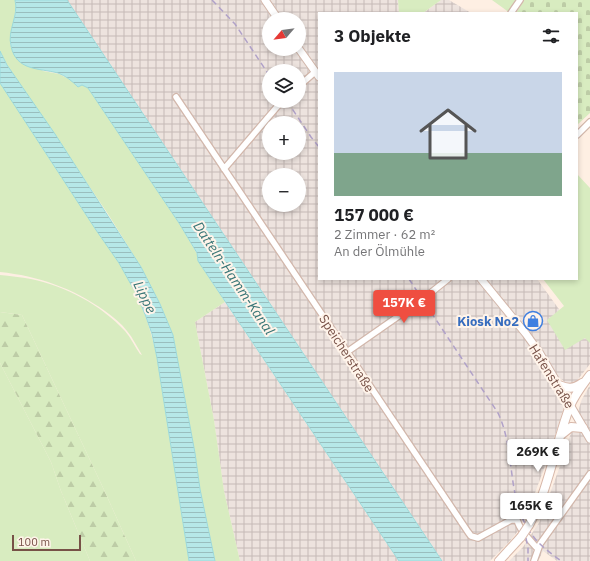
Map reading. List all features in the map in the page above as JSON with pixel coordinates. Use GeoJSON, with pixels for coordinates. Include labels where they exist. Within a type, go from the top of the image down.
{"type":"FeatureCollection","features":[{"type":"Feature","properties":{"kind":"main road"},"geometry":{"type":"LineString","coordinates":[[499,561],[521,537],[534,515],[543,493],[571,405],[590,374]]}},
{"type":"Feature","properties":{"kind":"main road"},"geometry":{"type":"LineString","coordinates":[[559,385],[565,388],[573,388],[585,382]]}},
{"type":"Feature","properties":{"kind":"main road"},"geometry":{"type":"LineString","coordinates":[[561,436],[571,427],[583,428]]}},
{"type":"Feature","properties":{"kind":"street"},"geometry":{"type":"LineString","coordinates":[[265,0],[273,12]]}},
{"type":"Feature","properties":{"kind":"street"},"geometry":{"type":"LineString","coordinates":[[512,12],[520,0]]}},
{"type":"Feature","properties":{"kind":"street"},"geometry":{"type":"LineString","coordinates":[[304,56],[317,74],[306,81]]}},
{"type":"Feature","properties":{"kind":"street","name":"Speicherstraße"},"geometry":{"type":"LineString","coordinates":[[176,97],[432,481],[471,536],[481,538],[511,520],[517,520],[518,524],[538,549]]}},
{"type":"Feature","properties":{"kind":"street"},"geometry":{"type":"LineString","coordinates":[[224,169],[276,108]]}},
{"type":"Feature","properties":{"kind":"street"},"geometry":{"type":"LineString","coordinates":[[578,134],[590,122]]}},
{"type":"Feature","properties":{"kind":"street"},"geometry":{"type":"LineString","coordinates":[[347,352],[423,299],[447,280]]}},
{"type":"Feature","properties":{"kind":"street","name":"Hafenstraße"},"geometry":{"type":"LineString","coordinates":[[482,280],[526,334],[559,385],[590,439]]}},
{"type":"Feature","properties":{"kind":"street"},"geometry":{"type":"LineString","coordinates":[[534,561],[538,549],[590,474]]}},
{"type":"Feature","properties":{"kind":"shaded area"},"geometry":{"type":"Polygon","coordinates":[[[67,0],[398,0],[399,12],[318,12],[318,280],[538,280],[572,327],[590,314],[590,364],[576,382],[569,384],[561,379],[552,385],[564,408],[529,509],[518,531],[490,561],[442,561],[67,0]]]}},
{"type":"Feature","properties":{"kind":"shaded area"},"geometry":{"type":"Polygon","coordinates":[[[441,0],[449,0],[469,12],[424,12],[441,0]]]}},
{"type":"Feature","properties":{"kind":"shaded area"},"geometry":{"type":"Polygon","coordinates":[[[225,302],[399,561],[240,561],[224,491],[214,420],[195,322],[225,302]]]}},
{"type":"Feature","properties":{"kind":"shaded area"},"geometry":{"type":"Polygon","coordinates":[[[590,385],[590,561],[557,561],[543,551],[538,561],[509,561],[523,547],[540,521],[582,399],[590,385]]]}},
{"type":"Feature","properties":{"kind":"green space"},"geometry":{"type":"Polygon","coordinates":[[[0,0],[15,0],[16,6],[10,45],[43,71],[59,74],[71,80],[78,87],[82,85],[88,88],[179,223],[197,254],[198,261],[225,302],[195,322],[214,420],[224,491],[240,561],[215,561],[200,489],[195,453],[173,335],[160,304],[141,267],[108,214],[7,65],[0,51],[0,0]]]}},
{"type":"Feature","properties":{"kind":"green space"},"geometry":{"type":"Polygon","coordinates":[[[398,0],[441,0],[424,12],[399,12],[398,0]]]}},
{"type":"Feature","properties":{"kind":"green space"},"geometry":{"type":"Polygon","coordinates":[[[492,0],[520,0],[511,12],[492,0]]]}},
{"type":"Feature","properties":{"kind":"green space"},"geometry":{"type":"Polygon","coordinates":[[[524,0],[590,0],[590,113],[578,124],[578,12],[517,12],[524,0]]]}},
{"type":"Feature","properties":{"kind":"green space"},"geometry":{"type":"Polygon","coordinates":[[[0,83],[119,262],[138,297],[151,333],[157,358],[189,561],[136,561],[22,315],[0,312],[0,275],[27,278],[44,282],[57,286],[82,298],[105,313],[125,331],[142,355],[122,325],[93,303],[55,284],[0,272],[0,83]]]}},
{"type":"Feature","properties":{"kind":"green space"},"geometry":{"type":"Polygon","coordinates":[[[578,175],[590,188],[590,343],[585,338],[565,350],[547,320],[564,306],[544,280],[578,280],[578,175]]]}},
{"type":"Feature","properties":{"kind":"green space"},"geometry":{"type":"Polygon","coordinates":[[[0,312],[22,315],[136,561],[90,561],[61,491],[51,462],[0,363],[0,312]]]}},
{"type":"Feature","properties":{"kind":"green space"},"geometry":{"type":"Polygon","coordinates":[[[0,363],[51,462],[61,491],[90,561],[0,561],[0,363]]]}},
{"type":"Feature","properties":{"kind":"water","name":"Datteln-Hamm-Kanal"},"geometry":{"type":"Polygon","coordinates":[[[15,0],[67,0],[442,561],[399,561],[198,261],[197,253],[179,223],[88,88],[82,85],[78,87],[69,79],[58,73],[29,67],[18,60],[14,54],[10,40],[10,34],[16,12],[15,0]]]}},
{"type":"Feature","properties":{"kind":"water","name":"Lippe"},"geometry":{"type":"Polygon","coordinates":[[[0,51],[7,65],[55,134],[141,267],[160,304],[173,335],[195,453],[200,489],[215,561],[189,561],[157,358],[152,334],[138,297],[119,263],[0,83],[0,51]]]}},
{"type":"Feature","properties":{"kind":"railway"},"geometry":{"type":"LineString","coordinates":[[212,0],[235,24],[262,64]]}},
{"type":"Feature","properties":{"kind":"railway"},"geometry":{"type":"LineString","coordinates":[[292,108],[318,146]]}},
{"type":"Feature","properties":{"kind":"railway"},"geometry":{"type":"LineString","coordinates":[[410,280],[498,413],[508,444],[518,507],[524,522],[539,543],[561,561]]}},
{"type":"Feature","properties":{"kind":"railway"},"geometry":{"type":"LineString","coordinates":[[524,528],[528,548],[528,561]]}},
{"type":"Feature","properties":{"kind":"place","name":"Kiosk No2"},"geometry":{"type":"Point","coordinates":[533,321]}}]}
